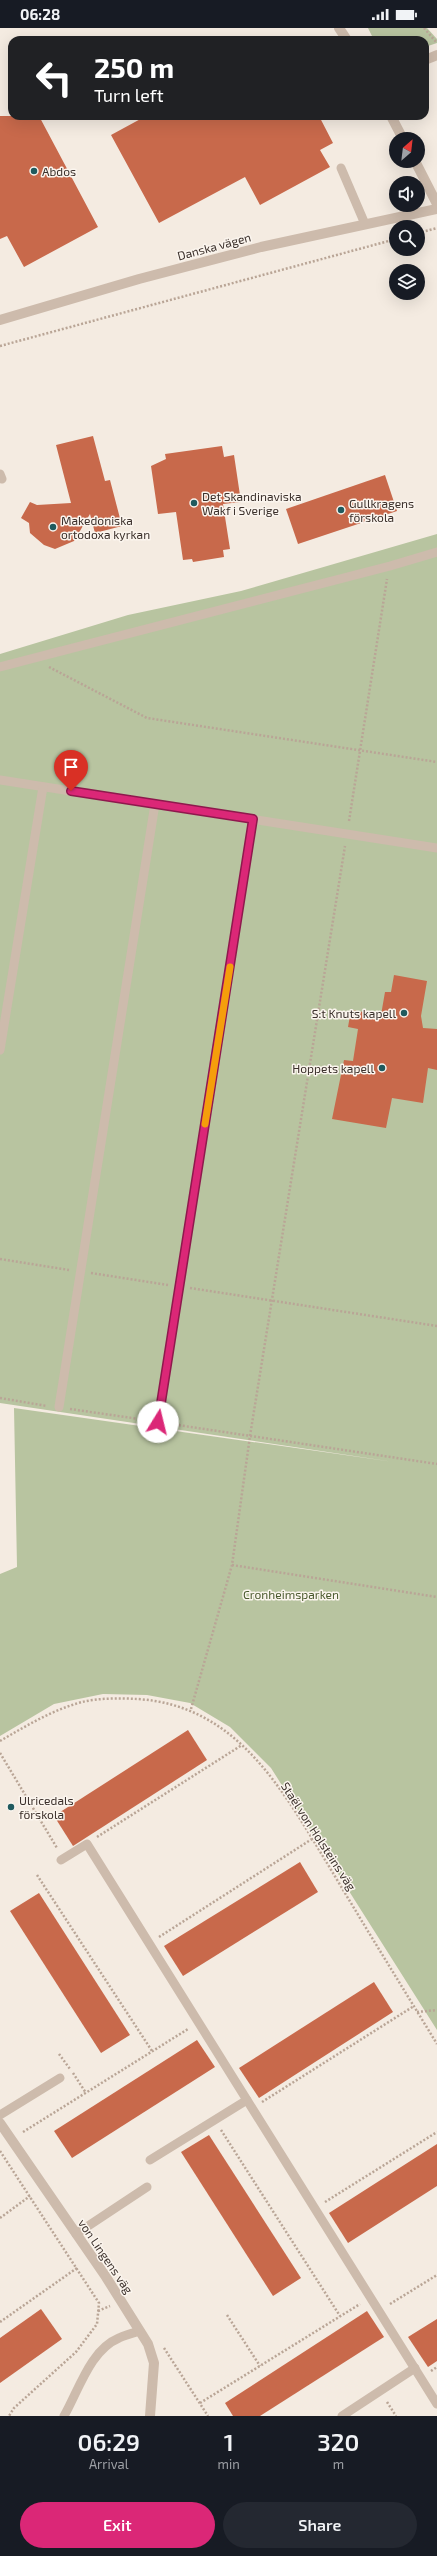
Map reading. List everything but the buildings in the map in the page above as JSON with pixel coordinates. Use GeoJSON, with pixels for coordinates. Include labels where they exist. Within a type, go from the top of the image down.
{"type":"FeatureCollection","features":[{"type":"Feature","properties":{"kind":"street"},"geometry":{"type":"LineString","coordinates":[[393,120],[399,132]]}},
{"type":"Feature","properties":{"kind":"street"},"geometry":{"type":"LineString","coordinates":[[419,168],[437,204]]}},
{"type":"Feature","properties":{"kind":"street","name":"Danska vägen"},"geometry":{"type":"LineString","coordinates":[[0,320],[155,275],[261,247],[437,209]]}},
{"type":"Feature","properties":{"kind":"street","name":"von Lingens väg"},"geometry":{"type":"LineString","coordinates":[[0,2123],[76,2234],[148,2344],[154,2363],[150,2416]]}},
{"type":"Feature","properties":{"kind":"lane"},"geometry":{"type":"LineString","coordinates":[[341,168],[365,224]]}},
{"type":"Feature","properties":{"kind":"lane"},"geometry":{"type":"LineString","coordinates":[[0,667],[390,566],[437,552]]}},
{"type":"Feature","properties":{"kind":"lane"},"geometry":{"type":"LineString","coordinates":[[0,780],[437,848]]}},
{"type":"Feature","properties":{"kind":"lane"},"geometry":{"type":"LineString","coordinates":[[0,1050],[43,787]]}},
{"type":"Feature","properties":{"kind":"lane"},"geometry":{"type":"LineString","coordinates":[[59,1407],[155,804]]}},
{"type":"Feature","properties":{"kind":"lane"},"geometry":{"type":"LineString","coordinates":[[158,1422],[253,819]]}},
{"type":"Feature","properties":{"kind":"lane"},"geometry":{"type":"LineString","coordinates":[[61,1860],[87,1844],[437,2404]]}},
{"type":"Feature","properties":{"kind":"lane"},"geometry":{"type":"LineString","coordinates":[[0,2116],[60,2078]]}},
{"type":"Feature","properties":{"kind":"lane"},"geometry":{"type":"LineString","coordinates":[[150,2160],[247,2100]]}},
{"type":"Feature","properties":{"kind":"lane"},"geometry":{"type":"LineString","coordinates":[[76,2234],[147,2188]]}},
{"type":"Feature","properties":{"kind":"lane"},"geometry":{"type":"LineString","coordinates":[[64,2416],[91,2364],[104,2348],[118,2338],[140,2331]]}},
{"type":"Feature","properties":{"kind":"lane"},"geometry":{"type":"LineString","coordinates":[[342,2416],[415,2368]]}},
{"type":"Feature","properties":{"kind":"path"},"geometry":{"type":"LineString","coordinates":[[424,28],[437,44]]}},
{"type":"Feature","properties":{"kind":"path"},"geometry":{"type":"LineString","coordinates":[[425,231],[437,228]]}},
{"type":"Feature","properties":{"kind":"path"},"geometry":{"type":"LineString","coordinates":[[0,346],[389,241]]}},
{"type":"Feature","properties":{"kind":"path"},"geometry":{"type":"LineString","coordinates":[[191,1709],[232,1565],[250,1436],[390,566]]}},
{"type":"Feature","properties":{"kind":"path"},"geometry":{"type":"LineString","coordinates":[[33,659],[147,718],[437,762]]}},
{"type":"Feature","properties":{"kind":"path"},"geometry":{"type":"LineString","coordinates":[[0,1259],[437,1326]]}},
{"type":"Feature","properties":{"kind":"path"},"geometry":{"type":"LineString","coordinates":[[0,1398],[437,1464]]}},
{"type":"Feature","properties":{"kind":"path"},"geometry":{"type":"LineString","coordinates":[[232,1565],[437,1597]]}},
{"type":"Feature","properties":{"kind":"path","name":"Staël von Holsteins väg"},"geometry":{"type":"LineString","coordinates":[[0,1741],[52,1712],[83,1702],[122,1698],[156,1700],[191,1709],[222,1727],[242,1745],[290,1803],[437,2044]]}},
{"type":"Feature","properties":{"kind":"path"},"geometry":{"type":"LineString","coordinates":[[87,1844],[242,1745]]}},
{"type":"Feature","properties":{"kind":"path"},"geometry":{"type":"LineString","coordinates":[[0,1753],[55,1843],[61,1860]]}},
{"type":"Feature","properties":{"kind":"path"},"geometry":{"type":"LineString","coordinates":[[149,1943],[312,1839]]}},
{"type":"Feature","properties":{"kind":"path"},"geometry":{"type":"LineString","coordinates":[[37,1875],[152,2051]]}},
{"type":"Feature","properties":{"kind":"path"},"geometry":{"type":"LineString","coordinates":[[252,2108],[414,2006]]}},
{"type":"Feature","properties":{"kind":"path"},"geometry":{"type":"LineString","coordinates":[[417,2012],[437,2010]]}},
{"type":"Feature","properties":{"kind":"path"},"geometry":{"type":"LineString","coordinates":[[22,2132],[198,2022]]}},
{"type":"Feature","properties":{"kind":"path"},"geometry":{"type":"LineString","coordinates":[[214,2120],[340,2316]]}},
{"type":"Feature","properties":{"kind":"path"},"geometry":{"type":"LineString","coordinates":[[315,2208],[437,2132]]}},
{"type":"Feature","properties":{"kind":"path"},"geometry":{"type":"LineString","coordinates":[[0,2151],[1,2156],[30,2196],[99,2303],[97,2324],[76,2352],[14,2408],[9,2416]]}},
{"type":"Feature","properties":{"kind":"path"},"geometry":{"type":"LineString","coordinates":[[0,2218],[30,2196]]}},
{"type":"Feature","properties":{"kind":"path"},"geometry":{"type":"LineString","coordinates":[[0,2322],[77,2268]]}},
{"type":"Feature","properties":{"kind":"path"},"geometry":{"type":"LineString","coordinates":[[379,2311],[437,2275]]}},
{"type":"Feature","properties":{"kind":"path"},"geometry":{"type":"LineString","coordinates":[[200,2402],[370,2297]]}},
{"type":"Feature","properties":{"kind":"path"},"geometry":{"type":"LineString","coordinates":[[227,2315],[260,2366]]}},
{"type":"Feature","properties":{"kind":"path"},"geometry":{"type":"LineString","coordinates":[[162,2344],[208,2416]]}},
{"type":"Feature","properties":{"kind":"path"},"geometry":{"type":"LineString","coordinates":[[380,2391],[396,2416]]}},
{"type":"Feature","properties":{"kind":"green space"},"geometry":{"type":"Polygon","coordinates":[[[368,28],[427,28],[437,39],[437,43],[429,46],[429,36],[372,36],[368,28]]]}},
{"type":"Feature","properties":{"kind":"green space","name":"Cronheimsparken"},"geometry":{"type":"Polygon","coordinates":[[[437,534],[437,2030],[271,1768],[230,1727],[190,1703],[147,1695],[103,1694],[54,1704],[0,1736],[0,1574],[17,1567],[14,1408],[394,1462],[0,1403],[0,654],[128,615],[241,591],[437,534]]]}},
{"type":"Feature","properties":{"kind":"slow traffic"},"geometry":{"type":"LineString","coordinates":[[205,1124],[230,967]]}},
{"type":"Feature","properties":{"kind":"place","name":"Abdos"},"geometry":{"type":"Point","coordinates":[34,171]}},
{"type":"Feature","properties":{"kind":"place","name":"Det Skandinaviska Wakf i Sverige"},"geometry":{"type":"Point","coordinates":[194,503]}},
{"type":"Feature","properties":{"kind":"place","name":"Gullkragens förskola"},"geometry":{"type":"Point","coordinates":[341,510]}},
{"type":"Feature","properties":{"kind":"place","name":"Makedoniska ortodoxa kyrkan"},"geometry":{"type":"Point","coordinates":[53,527]}},
{"type":"Feature","properties":{"kind":"place","name":"S:t Knuts kapell"},"geometry":{"type":"Point","coordinates":[404,1013]}},
{"type":"Feature","properties":{"kind":"place","name":"Hoppets kapell"},"geometry":{"type":"Point","coordinates":[382,1068]}},
{"type":"Feature","properties":{"kind":"place","name":"Ulricedals förskola"},"geometry":{"type":"Point","coordinates":[11,1807]}},
{"type":"Feature","properties":{"kind":"route"},"geometry":{"type":"LineString","coordinates":[[71,791],[253,819],[158,1422]]}}]}
